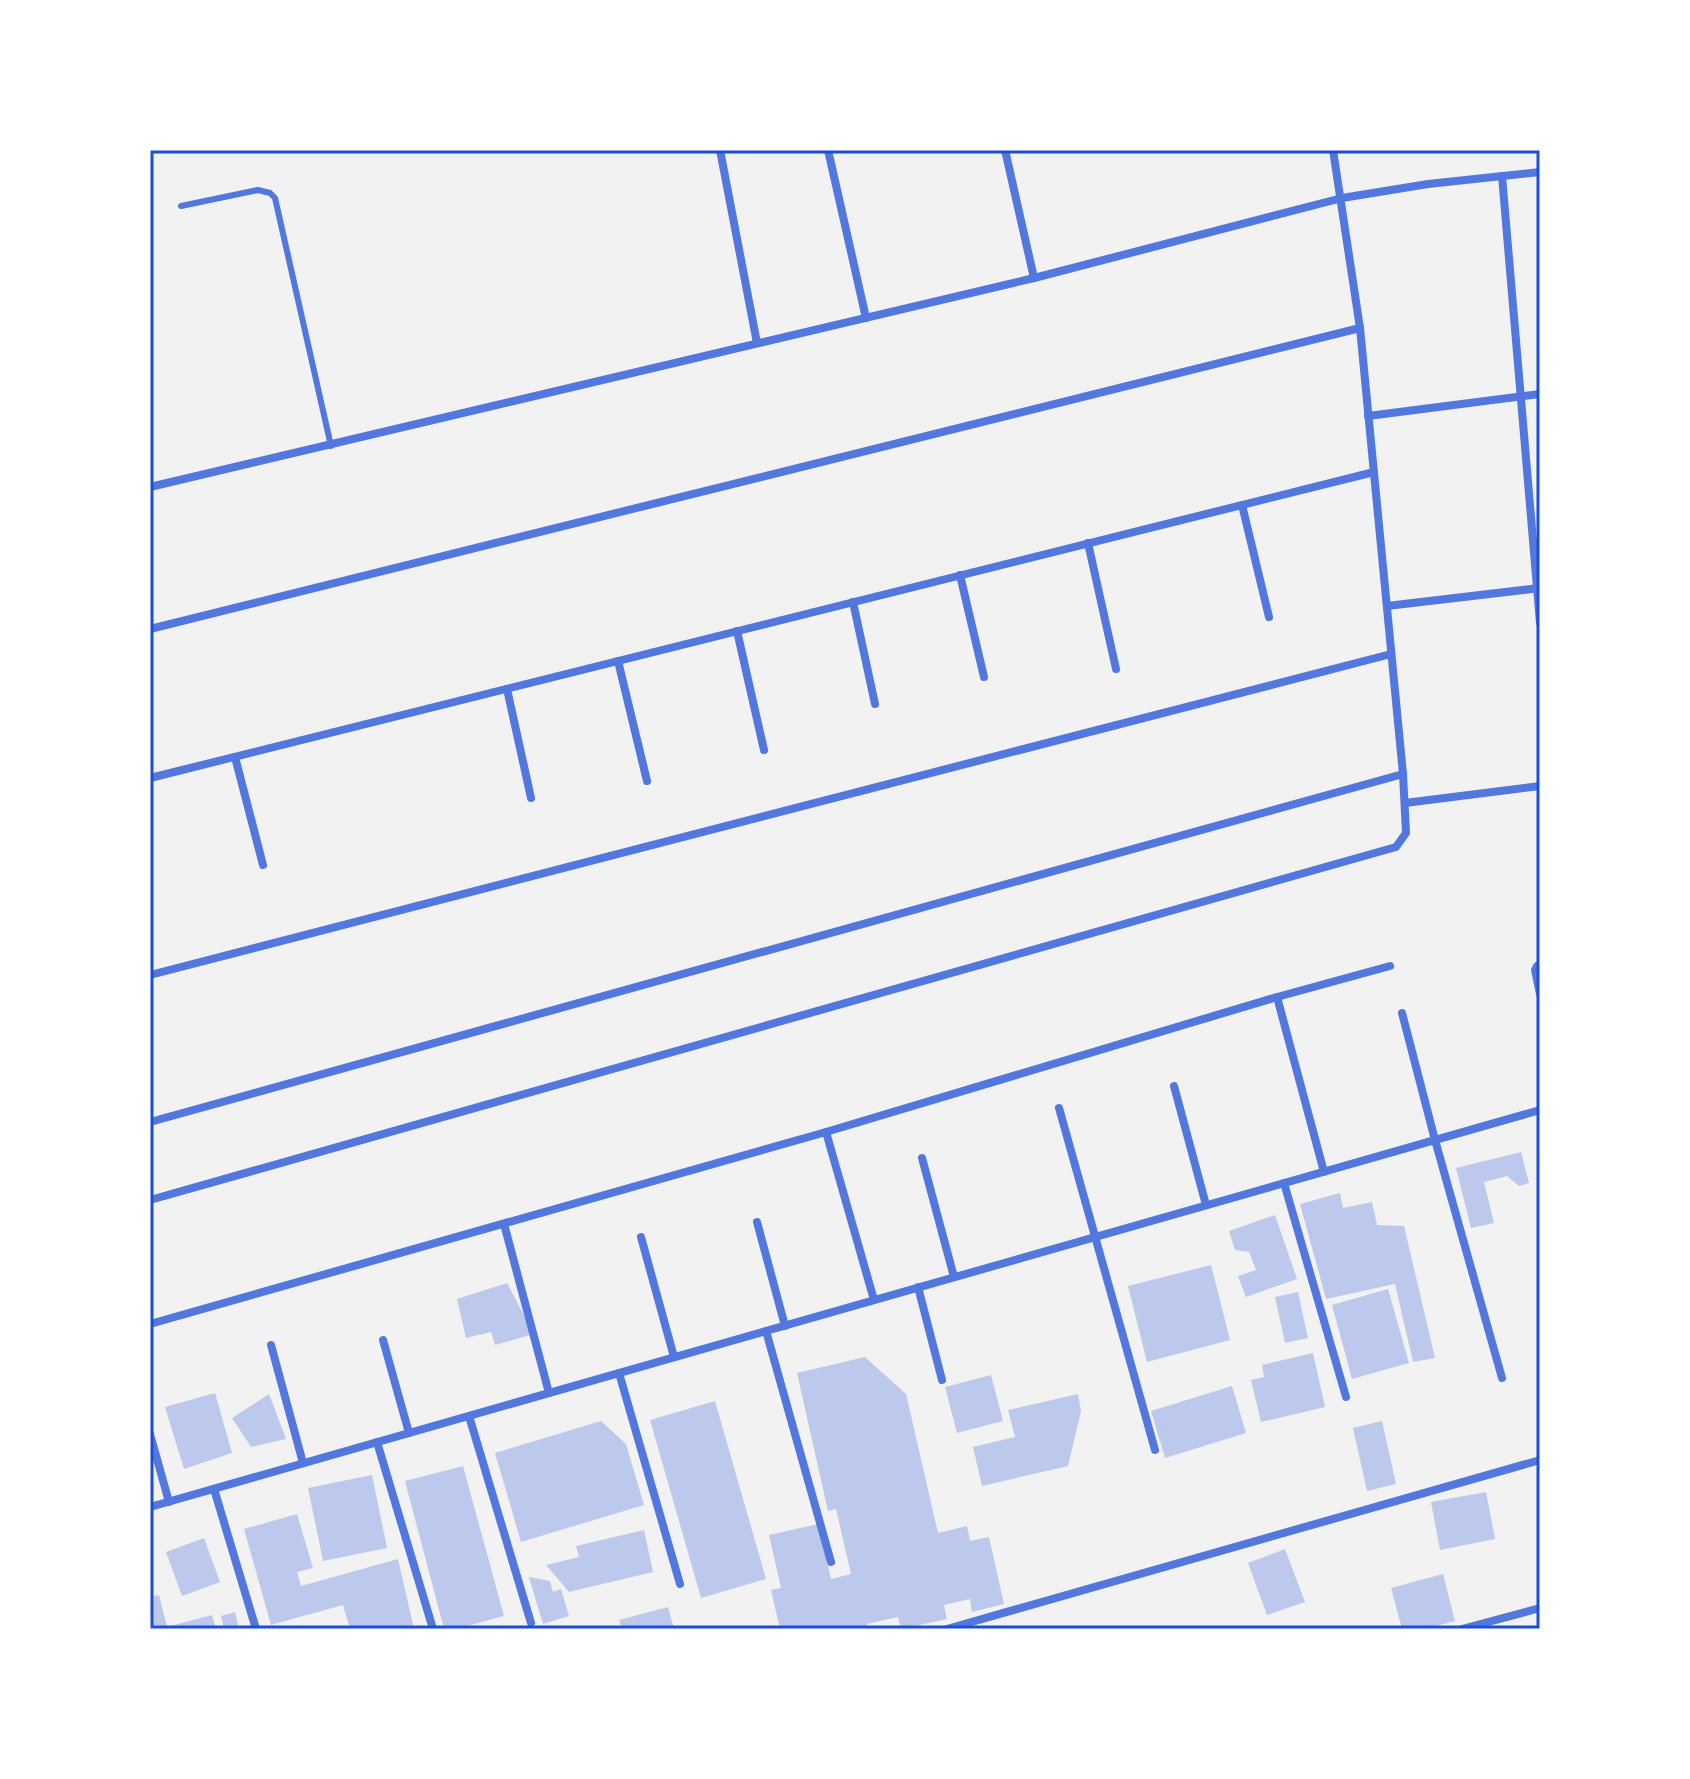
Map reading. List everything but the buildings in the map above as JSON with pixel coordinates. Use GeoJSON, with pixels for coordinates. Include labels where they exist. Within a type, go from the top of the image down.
{"type":"FeatureCollection","features":[{"type":"Feature","properties":{"kind":"street"},"geometry":{"type":"LineString","coordinates":[[720,150],[757,343]]}},
{"type":"Feature","properties":{"kind":"street"},"geometry":{"type":"LineString","coordinates":[[828,150],[866,318]]}},
{"type":"Feature","properties":{"kind":"street"},"geometry":{"type":"LineString","coordinates":[[1005,150],[1034,278]]}},
{"type":"Feature","properties":{"kind":"street"},"geometry":{"type":"LineString","coordinates":[[150,1200],[1396,847],[1406,833],[1403,774],[1360,328],[1333,150]]}},
{"type":"Feature","properties":{"kind":"street"},"geometry":{"type":"LineString","coordinates":[[150,487],[1034,278],[1342,198],[1428,184],[1540,172]]}},
{"type":"Feature","properties":{"kind":"street"},"geometry":{"type":"LineString","coordinates":[[1502,176],[1540,623]]}},
{"type":"Feature","properties":{"kind":"street"},"geometry":{"type":"LineString","coordinates":[[150,629],[1360,328]]}},
{"type":"Feature","properties":{"kind":"street"},"geometry":{"type":"LineString","coordinates":[[1368,416],[1540,394]]}},
{"type":"Feature","properties":{"kind":"street"},"geometry":{"type":"LineString","coordinates":[[150,778],[1374,472]]}},
{"type":"Feature","properties":{"kind":"street"},"geometry":{"type":"LineString","coordinates":[[1242,505],[1269,617]]}},
{"type":"Feature","properties":{"kind":"street"},"geometry":{"type":"LineString","coordinates":[[1088,543],[1116,669]]}},
{"type":"Feature","properties":{"kind":"street"},"geometry":{"type":"LineString","coordinates":[[960,575],[984,677]]}},
{"type":"Feature","properties":{"kind":"street"},"geometry":{"type":"LineString","coordinates":[[1387,606],[1538,588]]}},
{"type":"Feature","properties":{"kind":"street"},"geometry":{"type":"LineString","coordinates":[[853,602],[875,704]]}},
{"type":"Feature","properties":{"kind":"street"},"geometry":{"type":"LineString","coordinates":[[737,631],[764,750]]}},
{"type":"Feature","properties":{"kind":"street"},"geometry":{"type":"LineString","coordinates":[[150,975],[1391,654]]}},
{"type":"Feature","properties":{"kind":"street"},"geometry":{"type":"LineString","coordinates":[[618,661],[647,781]]}},
{"type":"Feature","properties":{"kind":"street"},"geometry":{"type":"LineString","coordinates":[[507,689],[531,798]]}},
{"type":"Feature","properties":{"kind":"street"},"geometry":{"type":"LineString","coordinates":[[235,757],[263,865]]}},
{"type":"Feature","properties":{"kind":"street"},"geometry":{"type":"LineString","coordinates":[[150,1122],[1403,774]]}},
{"type":"Feature","properties":{"kind":"street"},"geometry":{"type":"LineString","coordinates":[[1405,803],[1540,786]]}},
{"type":"Feature","properties":{"kind":"street"},"geometry":{"type":"LineString","coordinates":[[1540,964],[1535,970],[1540,994]]}},
{"type":"Feature","properties":{"kind":"street"},"geometry":{"type":"LineString","coordinates":[[150,1324],[826,1132],[1390,966]]}},
{"type":"Feature","properties":{"kind":"street"},"geometry":{"type":"LineString","coordinates":[[1277,997],[1324,1172]]}},
{"type":"Feature","properties":{"kind":"street"},"geometry":{"type":"LineString","coordinates":[[1402,1013],[1502,1378]]}},
{"type":"Feature","properties":{"kind":"street"},"geometry":{"type":"LineString","coordinates":[[1174,1086],[1206,1205]]}},
{"type":"Feature","properties":{"kind":"street"},"geometry":{"type":"LineString","coordinates":[[1059,1108],[1155,1450]]}},
{"type":"Feature","properties":{"kind":"street"},"geometry":{"type":"LineString","coordinates":[[150,1507],[1540,1110]]}},
{"type":"Feature","properties":{"kind":"street"},"geometry":{"type":"LineString","coordinates":[[826,1132],[874,1300]]}},
{"type":"Feature","properties":{"kind":"street"},"geometry":{"type":"LineString","coordinates":[[922,1158],[954,1277]]}},
{"type":"Feature","properties":{"kind":"street"},"geometry":{"type":"LineString","coordinates":[[1284,1183],[1346,1397]]}},
{"type":"Feature","properties":{"kind":"street"},"geometry":{"type":"LineString","coordinates":[[757,1222],[785,1326]]}},
{"type":"Feature","properties":{"kind":"street"},"geometry":{"type":"LineString","coordinates":[[504,1224],[549,1393]]}},
{"type":"Feature","properties":{"kind":"street"},"geometry":{"type":"LineString","coordinates":[[641,1237],[674,1357]]}},
{"type":"Feature","properties":{"kind":"street"},"geometry":{"type":"LineString","coordinates":[[918,1287],[942,1380]]}},
{"type":"Feature","properties":{"kind":"street"},"geometry":{"type":"LineString","coordinates":[[766,1331],[831,1562]]}},
{"type":"Feature","properties":{"kind":"street"},"geometry":{"type":"LineString","coordinates":[[383,1340],[409,1433]]}},
{"type":"Feature","properties":{"kind":"street"},"geometry":{"type":"LineString","coordinates":[[271,1345],[303,1463]]}},
{"type":"Feature","properties":{"kind":"street"},"geometry":{"type":"LineString","coordinates":[[619,1373],[680,1584]]}},
{"type":"Feature","properties":{"kind":"street"},"geometry":{"type":"LineString","coordinates":[[469,1416],[531,1623]]}},
{"type":"Feature","properties":{"kind":"street"},"geometry":{"type":"LineString","coordinates":[[150,1434],[169,1502]]}},
{"type":"Feature","properties":{"kind":"street"},"geometry":{"type":"LineString","coordinates":[[377,1442],[433,1629]]}},
{"type":"Feature","properties":{"kind":"street"},"geometry":{"type":"LineString","coordinates":[[947,1629],[1540,1460]]}},
{"type":"Feature","properties":{"kind":"street"},"geometry":{"type":"LineString","coordinates":[[214,1489],[256,1629]]}},
{"type":"Feature","properties":{"kind":"street"},"geometry":{"type":"LineString","coordinates":[[1462,1629],[1540,1608]]}},
{"type":"Feature","properties":{"kind":"lane"},"geometry":{"type":"LineString","coordinates":[[181,206],[258,190],[275,198],[331,446]]}}]}
